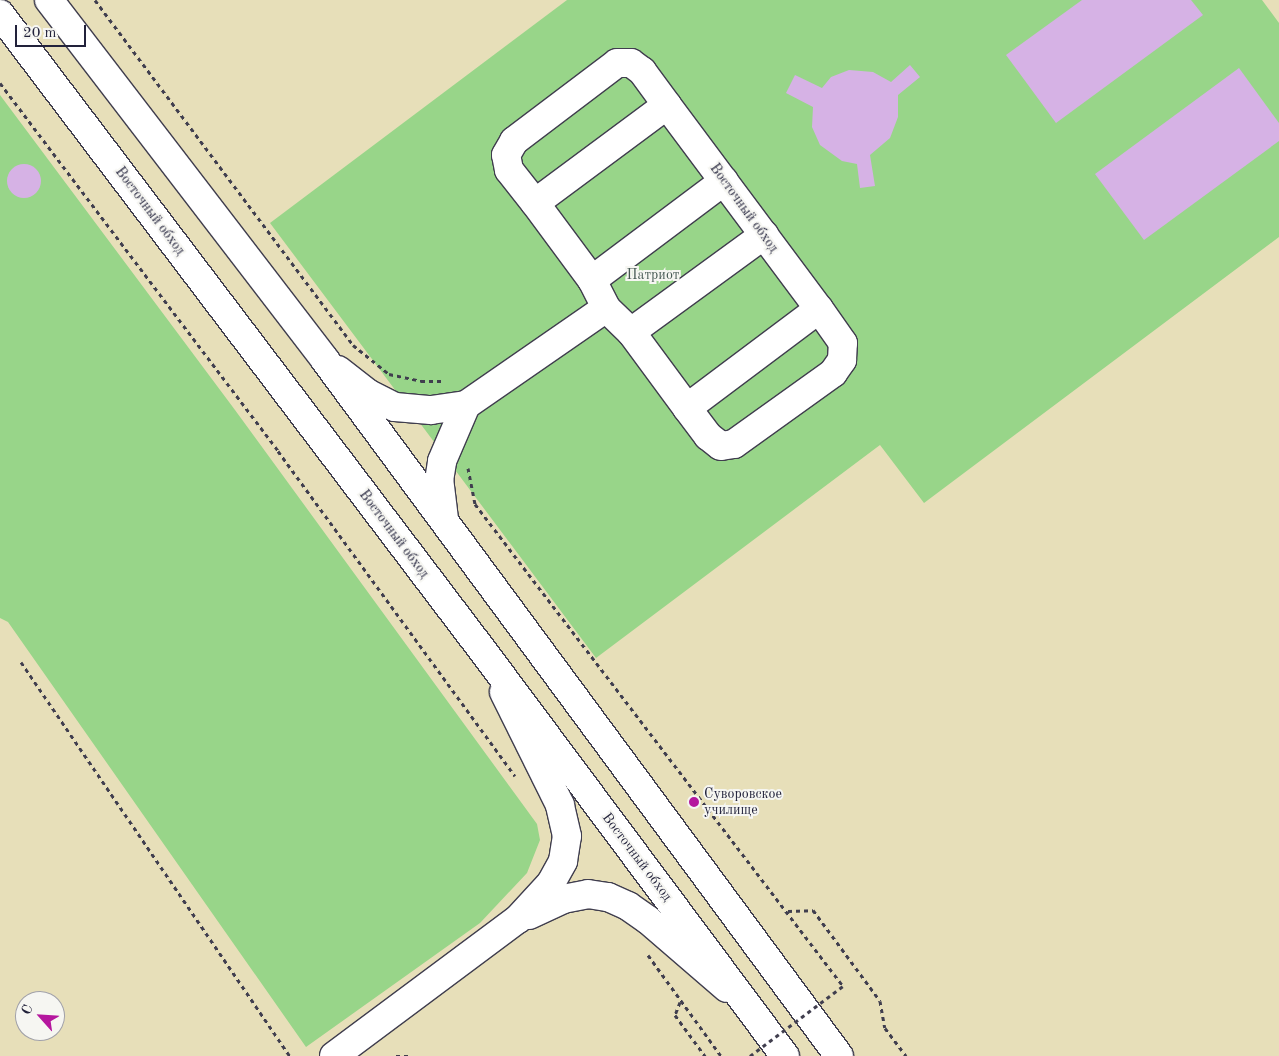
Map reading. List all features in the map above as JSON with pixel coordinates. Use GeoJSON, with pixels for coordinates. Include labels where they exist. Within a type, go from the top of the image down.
{"type":"FeatureCollection","features":[{"type":"Feature","properties":{"kind":"main road"},"geometry":{"type":"LineString","coordinates":[[49,0],[325,360],[444,519],[838,1056]]}},
{"type":"Feature","properties":{"kind":"main road","name":"Восточный обход"},"geometry":{"type":"LineString","coordinates":[[0,14],[486,655],[785,1056]]}},
{"type":"Feature","properties":{"kind":"main road","name":"Восточный обход"},"geometry":{"type":"LineString","coordinates":[[535,203],[509,170],[506,154],[514,140],[618,63],[632,63],[642,71],[843,342],[842,360],[833,373],[734,444],[721,446],[708,436],[687,408]]}},
{"type":"Feature","properties":{"kind":"main road"},"geometry":{"type":"LineString","coordinates":[[667,105],[535,203],[592,280],[606,308],[631,332],[687,408],[819,310]]}},
{"type":"Feature","properties":{"kind":"main road"},"geometry":{"type":"LineString","coordinates":[[592,280],[724,181]]}},
{"type":"Feature","properties":{"kind":"main road"},"geometry":{"type":"LineString","coordinates":[[631,332],[764,235]]}},
{"type":"Feature","properties":{"kind":"main road"},"geometry":{"type":"LineString","coordinates":[[325,360],[367,394],[395,407],[431,410],[466,405],[606,308]]}},
{"type":"Feature","properties":{"kind":"main road"},"geometry":{"type":"LineString","coordinates":[[444,519],[439,481],[442,461],[466,405]]}},
{"type":"Feature","properties":{"kind":"main road"},"geometry":{"type":"LineString","coordinates":[[486,655],[560,805],[567,836],[563,861],[551,883],[518,920]]}},
{"type":"Feature","properties":{"kind":"main road"},"geometry":{"type":"LineString","coordinates":[[334,1056],[518,920],[563,899],[588,894],[608,897],[628,906],[648,920],[747,1004]]}},
{"type":"Feature","properties":{"kind":"path"},"geometry":{"type":"LineString","coordinates":[[96,0],[353,345],[389,374],[421,381],[446,381]]}},
{"type":"Feature","properties":{"kind":"path"},"geometry":{"type":"LineString","coordinates":[[0,82],[278,451],[518,781]]}},
{"type":"Feature","properties":{"kind":"path"},"geometry":{"type":"LineString","coordinates":[[470,460],[468,469],[474,504],[788,911],[843,986],[750,1056]]}},
{"type":"Feature","properties":{"kind":"path"},"geometry":{"type":"LineString","coordinates":[[21,662],[290,1056]]}},
{"type":"Feature","properties":{"kind":"path"},"geometry":{"type":"LineString","coordinates":[[788,911],[813,910],[880,1001],[885,1028],[906,1056]]}},
{"type":"Feature","properties":{"kind":"path"},"geometry":{"type":"LineString","coordinates":[[644,950],[720,1056]]}},
{"type":"Feature","properties":{"kind":"path"},"geometry":{"type":"LineString","coordinates":[[680,1002],[674,1015],[705,1056]]}},
{"type":"Feature","properties":{"kind":"path"},"geometry":{"type":"LineString","coordinates":[[396,1056],[409,1056]]}},
{"type":"Feature","properties":{"kind":"green space","name":"Патриот"},"geometry":{"type":"Polygon","coordinates":[[[567,0],[1262,0],[1279,23],[1279,237],[924,503],[880,445],[596,658],[270,223],[567,0]]]}},
{"type":"Feature","properties":{"kind":"green space"},"geometry":{"type":"Polygon","coordinates":[[[0,95],[235,410],[537,824],[540,840],[527,873],[480,923],[306,1047],[8,622],[0,618],[0,95]]]}},
{"type":"Feature","properties":{"kind":"building"},"geometry":{"type":"Polygon","coordinates":[[[1082,0],[1191,0],[1203,15],[1056,123],[1006,55],[1082,0]]]}},
{"type":"Feature","properties":{"kind":"building"},"geometry":{"type":"Polygon","coordinates":[[[910,65],[920,77],[898,95],[898,117],[890,138],[870,155],[875,186],[860,188],[857,164],[842,161],[820,145],[812,127],[813,107],[786,93],[795,75],[822,88],[831,77],[849,70],[873,72],[891,82],[910,65]]]}},
{"type":"Feature","properties":{"kind":"building"},"geometry":{"type":"Polygon","coordinates":[[[1239,68],[1279,123],[1279,141],[1144,240],[1095,174],[1239,68]]]}},
{"type":"Feature","properties":{"kind":"building"},"geometry":{"type":"Polygon","coordinates":[[[24,164],[36,169],[41,181],[36,193],[24,198],[12,193],[7,181],[12,169],[24,164]]]}},
{"type":"Feature","properties":{"kind":"place","name":"Суворовское училище"},"geometry":{"type":"Point","coordinates":[694,802]}}]}
